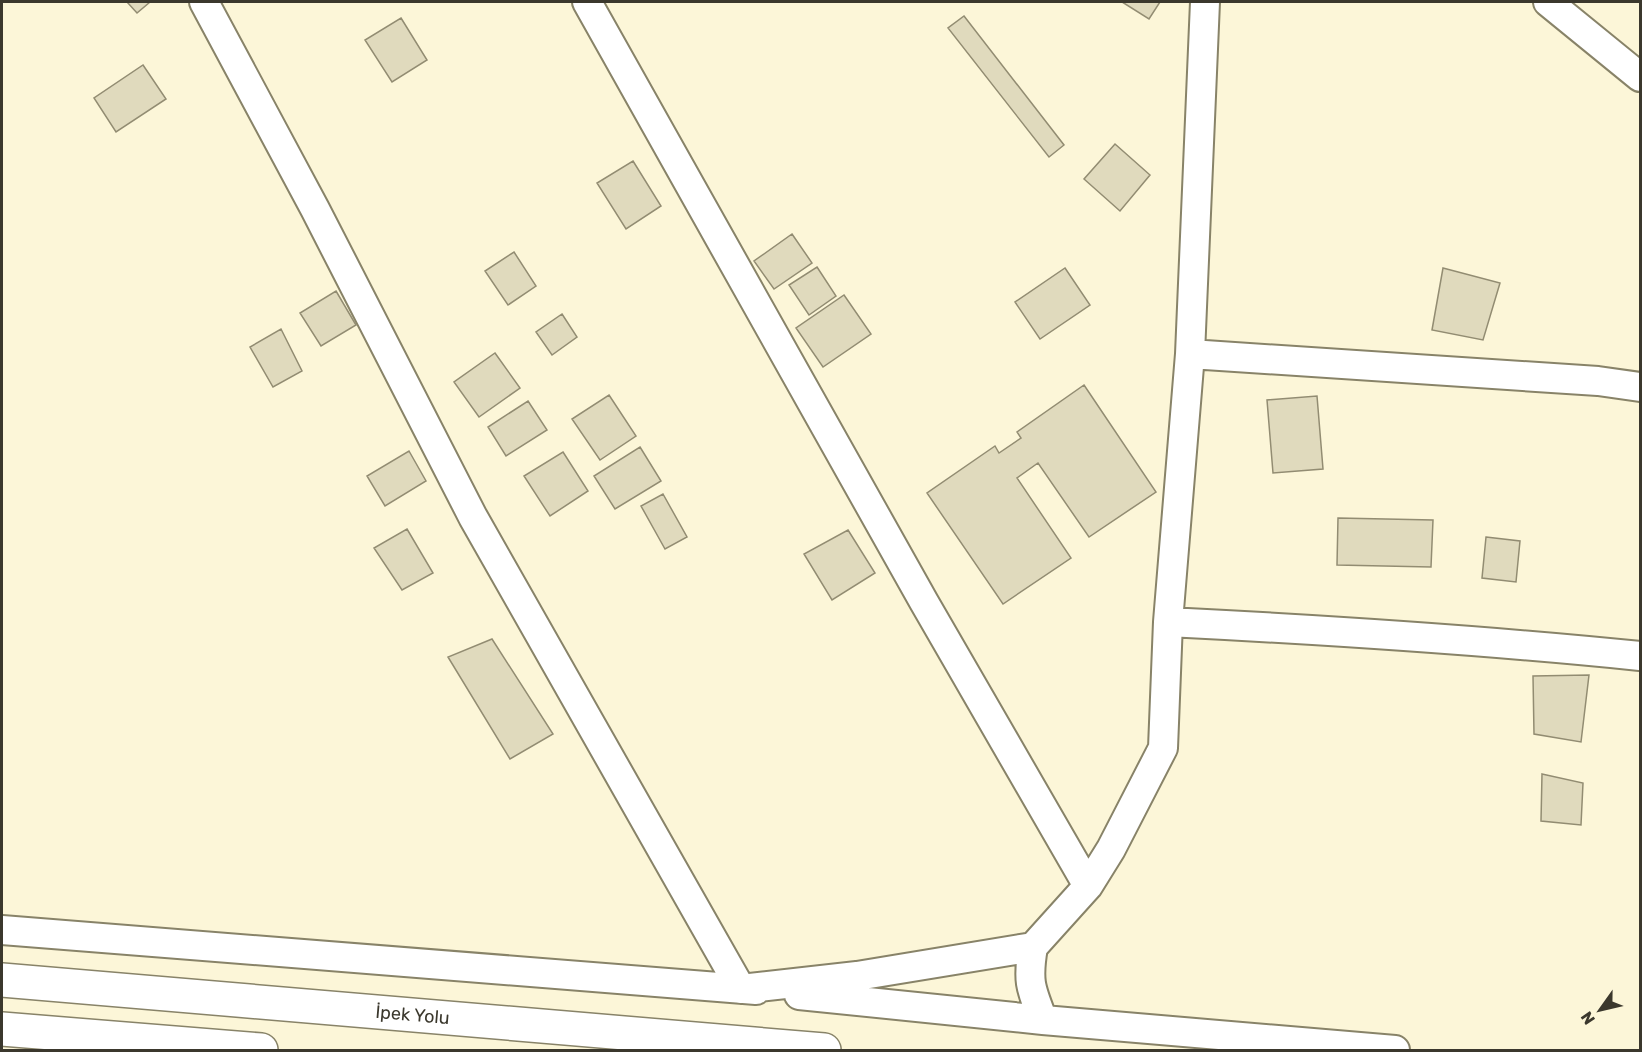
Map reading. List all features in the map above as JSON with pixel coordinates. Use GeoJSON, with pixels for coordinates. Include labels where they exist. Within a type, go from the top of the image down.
{"type":"FeatureCollection","features":[{"type":"Feature","properties":{"kind":"highway","name":"İpek Yolu"},"geometry":{"type":"LineString","coordinates":[[2,980],[824,1050]]}},
{"type":"Feature","properties":{"kind":"highway"},"geometry":{"type":"LineString","coordinates":[[2,1029],[261,1050]]}},
{"type":"Feature","properties":{"kind":"street"},"geometry":{"type":"LineString","coordinates":[[204,2],[315,208],[473,517],[741,989]]}},
{"type":"Feature","properties":{"kind":"street"},"geometry":{"type":"LineString","coordinates":[[587,2],[924,602],[1088,886]]}},
{"type":"Feature","properties":{"kind":"street"},"geometry":{"type":"LineString","coordinates":[[1043,1020],[1031,990],[1029,972],[1033,947],[1088,886],[1111,849],[1163,748],[1168,622],[1191,354],[1205,2]]}},
{"type":"Feature","properties":{"kind":"street"},"geometry":{"type":"LineString","coordinates":[[1548,2],[1641,77]]}},
{"type":"Feature","properties":{"kind":"street"},"geometry":{"type":"LineString","coordinates":[[1191,354],[1598,381],[1641,387]]}},
{"type":"Feature","properties":{"kind":"street"},"geometry":{"type":"LineString","coordinates":[[1168,622],[1489,641],[1641,656]]}},
{"type":"Feature","properties":{"kind":"street"},"geometry":{"type":"LineString","coordinates":[[2,930],[741,989],[1043,1020],[1395,1050]]}},
{"type":"Feature","properties":{"kind":"street"},"geometry":{"type":"LineString","coordinates":[[741,989],[857,976],[1033,947]]}},
{"type":"Feature","properties":{"kind":"building"},"geometry":{"type":"Polygon","coordinates":[[[127,2],[150,2],[137,13],[127,2]]]}},
{"type":"Feature","properties":{"kind":"building"},"geometry":{"type":"Polygon","coordinates":[[[1122,2],[1160,2],[1149,19],[1122,2]]]}},
{"type":"Feature","properties":{"kind":"building"},"geometry":{"type":"Polygon","coordinates":[[[964,16],[1064,145],[1049,157],[948,28],[964,16]]]}},
{"type":"Feature","properties":{"kind":"building"},"geometry":{"type":"Polygon","coordinates":[[[401,18],[427,60],[392,82],[365,40],[401,18]]]}},
{"type":"Feature","properties":{"kind":"building"},"geometry":{"type":"Polygon","coordinates":[[[143,65],[166,99],[116,132],[94,98],[143,65]]]}},
{"type":"Feature","properties":{"kind":"building"},"geometry":{"type":"Polygon","coordinates":[[[1115,144],[1150,175],[1120,211],[1084,179],[1115,144]]]}},
{"type":"Feature","properties":{"kind":"building"},"geometry":{"type":"Polygon","coordinates":[[[633,161],[661,206],[626,229],[597,183],[633,161]]]}},
{"type":"Feature","properties":{"kind":"building"},"geometry":{"type":"Polygon","coordinates":[[[792,234],[812,263],[774,289],[754,261],[792,234]]]}},
{"type":"Feature","properties":{"kind":"building"},"geometry":{"type":"Polygon","coordinates":[[[514,252],[536,286],[508,305],[485,271],[514,252]]]}},
{"type":"Feature","properties":{"kind":"building"},"geometry":{"type":"Polygon","coordinates":[[[817,267],[836,296],[809,315],[789,285],[817,267]]]}},
{"type":"Feature","properties":{"kind":"building"},"geometry":{"type":"Polygon","coordinates":[[[1065,268],[1090,305],[1040,339],[1015,302],[1065,268]]]}},
{"type":"Feature","properties":{"kind":"building"},"geometry":{"type":"Polygon","coordinates":[[[1443,268],[1500,283],[1483,340],[1432,330],[1443,268]]]}},
{"type":"Feature","properties":{"kind":"building"},"geometry":{"type":"Polygon","coordinates":[[[336,291],[356,325],[321,346],[300,313],[336,291]]]}},
{"type":"Feature","properties":{"kind":"building"},"geometry":{"type":"Polygon","coordinates":[[[844,295],[871,334],[823,367],[796,328],[844,295]]]}},
{"type":"Feature","properties":{"kind":"building"},"geometry":{"type":"Polygon","coordinates":[[[562,314],[577,337],[552,355],[536,332],[562,314]]]}},
{"type":"Feature","properties":{"kind":"building"},"geometry":{"type":"Polygon","coordinates":[[[281,329],[302,371],[273,387],[250,347],[281,329]]]}},
{"type":"Feature","properties":{"kind":"building"},"geometry":{"type":"Polygon","coordinates":[[[495,353],[520,388],[479,417],[454,382],[495,353]]]}},
{"type":"Feature","properties":{"kind":"building"},"geometry":{"type":"Polygon","coordinates":[[[1084,385],[1156,492],[1089,537],[1038,463],[1017,478],[1071,558],[1003,604],[927,493],[995,446],[999,453],[1021,438],[1017,432],[1084,385]]]}},
{"type":"Feature","properties":{"kind":"building"},"geometry":{"type":"Polygon","coordinates":[[[609,395],[636,436],[600,460],[572,419],[609,395]]]}},
{"type":"Feature","properties":{"kind":"building"},"geometry":{"type":"Polygon","coordinates":[[[1317,396],[1323,469],[1273,473],[1267,400],[1317,396]]]}},
{"type":"Feature","properties":{"kind":"building"},"geometry":{"type":"Polygon","coordinates":[[[528,401],[547,430],[506,456],[488,427],[528,401]]]}},
{"type":"Feature","properties":{"kind":"building"},"geometry":{"type":"Polygon","coordinates":[[[640,447],[661,481],[615,509],[594,476],[640,447]]]}},
{"type":"Feature","properties":{"kind":"building"},"geometry":{"type":"Polygon","coordinates":[[[409,451],[426,481],[385,506],[367,476],[409,451]]]}},
{"type":"Feature","properties":{"kind":"building"},"geometry":{"type":"Polygon","coordinates":[[[563,452],[588,491],[550,516],[524,476],[563,452]]]}},
{"type":"Feature","properties":{"kind":"building"},"geometry":{"type":"Polygon","coordinates":[[[663,494],[687,537],[665,549],[641,506],[663,494]]]}},
{"type":"Feature","properties":{"kind":"building"},"geometry":{"type":"Polygon","coordinates":[[[1338,518],[1433,520],[1431,567],[1337,565],[1338,518]]]}},
{"type":"Feature","properties":{"kind":"building"},"geometry":{"type":"Polygon","coordinates":[[[407,529],[433,573],[402,590],[374,548],[407,529]]]}},
{"type":"Feature","properties":{"kind":"building"},"geometry":{"type":"Polygon","coordinates":[[[848,530],[875,573],[832,600],[804,554],[848,530]]]}},
{"type":"Feature","properties":{"kind":"building"},"geometry":{"type":"Polygon","coordinates":[[[1486,537],[1520,541],[1516,582],[1482,578],[1486,537]]]}},
{"type":"Feature","properties":{"kind":"building"},"geometry":{"type":"Polygon","coordinates":[[[492,639],[553,734],[510,759],[448,657],[492,639]]]}},
{"type":"Feature","properties":{"kind":"building"},"geometry":{"type":"Polygon","coordinates":[[[1589,675],[1581,742],[1534,734],[1533,676],[1589,675]]]}},
{"type":"Feature","properties":{"kind":"building"},"geometry":{"type":"Polygon","coordinates":[[[1542,774],[1583,783],[1581,825],[1541,821],[1542,774]]]}}]}
